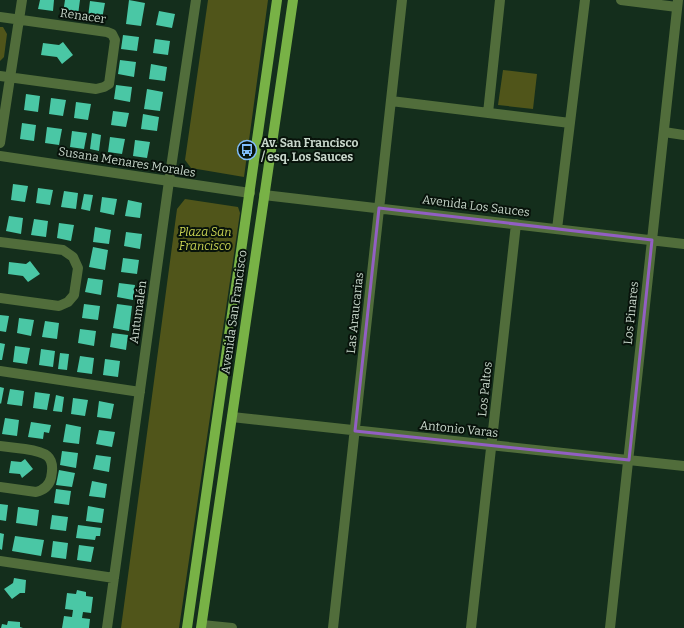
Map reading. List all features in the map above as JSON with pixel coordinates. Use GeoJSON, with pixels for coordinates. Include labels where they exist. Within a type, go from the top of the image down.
{"type":"FeatureCollection","features":[{"type":"Feature","properties":{"kind":"main road","name":"Avenida San Francisco"},"geometry":{"type":"LineString","coordinates":[[187,628],[277,0]]}},
{"type":"Feature","properties":{"kind":"main road","name":"Avenida San Francisco"},"geometry":{"type":"LineString","coordinates":[[202,626],[293,0]]}},
{"type":"Feature","properties":{"kind":"street"},"geometry":{"type":"LineString","coordinates":[[0,143],[5,77],[19,20],[22,0]]}},
{"type":"Feature","properties":{"kind":"street","name":"Antumalén"},"geometry":{"type":"LineString","coordinates":[[107,628],[169,181],[196,0]]}},
{"type":"Feature","properties":{"kind":"street","name":"Las Araucarias"},"geometry":{"type":"LineString","coordinates":[[333,628],[402,0]]}},
{"type":"Feature","properties":{"kind":"street"},"geometry":{"type":"LineString","coordinates":[[488,113],[500,0]]}},
{"type":"Feature","properties":{"kind":"street"},"geometry":{"type":"LineString","coordinates":[[557,229],[585,0]]}},
{"type":"Feature","properties":{"kind":"street"},"geometry":{"type":"LineString","coordinates":[[621,0],[678,3]]}},
{"type":"Feature","properties":{"kind":"street","name":"Los Pinares"},"geometry":{"type":"LineString","coordinates":[[610,628],[678,3]]}},
{"type":"Feature","properties":{"kind":"street"},"geometry":{"type":"LineString","coordinates":[[0,17],[19,20]]}},
{"type":"Feature","properties":{"kind":"street","name":"Renacer"},"geometry":{"type":"LineString","coordinates":[[5,77],[96,89],[104,88],[109,84],[115,40],[112,34],[107,32],[19,20]]}},
{"type":"Feature","properties":{"kind":"street"},"geometry":{"type":"LineString","coordinates":[[391,101],[570,123]]}},
{"type":"Feature","properties":{"kind":"street"},"geometry":{"type":"LineString","coordinates":[[664,132],[684,134]]}},
{"type":"Feature","properties":{"kind":"street","name":"Susana Menares Morales"},"geometry":{"type":"LineString","coordinates":[[0,156],[250,193]]}},
{"type":"Feature","properties":{"kind":"street","name":"Avenida Los Sauces"},"geometry":{"type":"LineString","coordinates":[[264,195],[684,244]]}},
{"type":"Feature","properties":{"kind":"street","name":"Los Paltos"},"geometry":{"type":"LineString","coordinates":[[472,628],[516,224]]}},
{"type":"Feature","properties":{"kind":"street"},"geometry":{"type":"LineString","coordinates":[[0,242],[63,250],[73,257],[78,268],[74,295],[64,305],[58,306],[0,298]]}},
{"type":"Feature","properties":{"kind":"street"},"geometry":{"type":"LineString","coordinates":[[0,372],[140,392]]}},
{"type":"Feature","properties":{"kind":"street","name":"Antonio Varas"},"geometry":{"type":"LineString","coordinates":[[232,417],[684,466]]}},
{"type":"Feature","properties":{"kind":"street"},"geometry":{"type":"LineString","coordinates":[[0,446],[40,451],[45,453],[51,460],[53,468],[50,483],[41,491],[36,492],[0,487]]}},
{"type":"Feature","properties":{"kind":"street"},"geometry":{"type":"LineString","coordinates":[[0,561],[114,578]]}},
{"type":"Feature","properties":{"kind":"street"},"geometry":{"type":"LineString","coordinates":[[202,626],[232,628]]}},
{"type":"Feature","properties":{"kind":"highlighted area"},"geometry":{"type":"Polygon","coordinates":[[[379,208],[652,240],[629,460],[355,431],[379,208]]]}},
{"type":"Feature","properties":{"kind":"green space"},"geometry":{"type":"Polygon","coordinates":[[[208,0],[268,0],[244,177],[191,168],[185,160],[208,0]]]}},
{"type":"Feature","properties":{"kind":"green space"},"geometry":{"type":"Polygon","coordinates":[[[0,27],[3,27],[7,34],[4,57],[0,61],[0,27]]]}},
{"type":"Feature","properties":{"kind":"green space"},"geometry":{"type":"Polygon","coordinates":[[[503,70],[537,74],[533,109],[498,105],[503,70]]]}},
{"type":"Feature","properties":{"kind":"green space","name":"Plaza San Francisco"},"geometry":{"type":"Polygon","coordinates":[[[185,199],[238,207],[240,213],[179,628],[121,628],[177,209],[185,199]]]}},
{"type":"Feature","properties":{"kind":"building"},"geometry":{"type":"Polygon","coordinates":[[[40,0],[54,0],[53,11],[38,9],[40,0]]]}},
{"type":"Feature","properties":{"kind":"building"},"geometry":{"type":"Polygon","coordinates":[[[65,0],[80,0],[78,15],[63,13],[65,0]]]}},
{"type":"Feature","properties":{"kind":"building"},"geometry":{"type":"Polygon","coordinates":[[[129,0],[145,3],[141,26],[126,24],[129,0]]]}},
{"type":"Feature","properties":{"kind":"building"},"geometry":{"type":"Polygon","coordinates":[[[90,1],[105,3],[102,19],[88,17],[90,1]]]}},
{"type":"Feature","properties":{"kind":"building"},"geometry":{"type":"Polygon","coordinates":[[[159,11],[175,14],[172,28],[156,25],[159,11]]]}},
{"type":"Feature","properties":{"kind":"building"},"geometry":{"type":"Polygon","coordinates":[[[123,35],[139,37],[137,51],[121,49],[123,35]]]}},
{"type":"Feature","properties":{"kind":"building"},"geometry":{"type":"Polygon","coordinates":[[[155,39],[170,41],[168,55],[153,53],[155,39]]]}},
{"type":"Feature","properties":{"kind":"building"},"geometry":{"type":"Polygon","coordinates":[[[63,42],[73,55],[62,64],[57,57],[41,55],[43,43],[59,45],[63,42]]]}},
{"type":"Feature","properties":{"kind":"building"},"geometry":{"type":"Polygon","coordinates":[[[120,60],[136,62],[134,77],[118,74],[120,60]]]}},
{"type":"Feature","properties":{"kind":"building"},"geometry":{"type":"Polygon","coordinates":[[[151,64],[167,67],[165,81],[149,79],[151,64]]]}},
{"type":"Feature","properties":{"kind":"building"},"geometry":{"type":"Polygon","coordinates":[[[116,85],[132,87],[130,102],[114,99],[116,85]]]}},
{"type":"Feature","properties":{"kind":"building"},"geometry":{"type":"Polygon","coordinates":[[[147,89],[163,92],[160,111],[144,109],[147,89]]]}},
{"type":"Feature","properties":{"kind":"building"},"geometry":{"type":"Polygon","coordinates":[[[26,94],[40,96],[38,112],[24,110],[26,94]]]}},
{"type":"Feature","properties":{"kind":"building"},"geometry":{"type":"Polygon","coordinates":[[[51,98],[66,100],[63,116],[49,114],[51,98]]]}},
{"type":"Feature","properties":{"kind":"building"},"geometry":{"type":"Polygon","coordinates":[[[76,102],[91,104],[88,120],[74,118],[76,102]]]}},
{"type":"Feature","properties":{"kind":"building"},"geometry":{"type":"Polygon","coordinates":[[[113,111],[129,113],[126,127],[111,125],[113,111]]]}},
{"type":"Feature","properties":{"kind":"building"},"geometry":{"type":"Polygon","coordinates":[[[143,114],[159,117],[157,131],[141,129],[143,114]]]}},
{"type":"Feature","properties":{"kind":"building"},"geometry":{"type":"Polygon","coordinates":[[[22,123],[36,125],[34,141],[20,139],[22,123]]]}},
{"type":"Feature","properties":{"kind":"building"},"geometry":{"type":"Polygon","coordinates":[[[47,127],[62,129],[59,145],[45,143],[47,127]]]}},
{"type":"Feature","properties":{"kind":"building"},"geometry":{"type":"Polygon","coordinates":[[[72,131],[87,133],[84,149],[70,147],[72,131]]]}},
{"type":"Feature","properties":{"kind":"building"},"geometry":{"type":"Polygon","coordinates":[[[92,133],[101,135],[99,151],[90,149],[92,133]]]}},
{"type":"Feature","properties":{"kind":"building"},"geometry":{"type":"Polygon","coordinates":[[[110,137],[125,139],[122,154],[108,152],[110,137]]]}},
{"type":"Feature","properties":{"kind":"building"},"geometry":{"type":"Polygon","coordinates":[[[135,140],[150,142],[147,158],[133,156],[135,140]]]}},
{"type":"Feature","properties":{"kind":"building"},"geometry":{"type":"Polygon","coordinates":[[[13,184],[28,186],[25,202],[11,200],[13,184]]]}},
{"type":"Feature","properties":{"kind":"building"},"geometry":{"type":"Polygon","coordinates":[[[38,188],[53,190],[50,205],[36,203],[38,188]]]}},
{"type":"Feature","properties":{"kind":"building"},"geometry":{"type":"Polygon","coordinates":[[[64,191],[78,193],[76,209],[61,207],[64,191]]]}},
{"type":"Feature","properties":{"kind":"building"},"geometry":{"type":"Polygon","coordinates":[[[84,194],[93,195],[90,211],[81,209],[84,194]]]}},
{"type":"Feature","properties":{"kind":"building"},"geometry":{"type":"Polygon","coordinates":[[[102,197],[117,199],[114,215],[100,212],[102,197]]]}},
{"type":"Feature","properties":{"kind":"building"},"geometry":{"type":"Polygon","coordinates":[[[128,200],[142,203],[140,218],[125,216],[128,200]]]}},
{"type":"Feature","properties":{"kind":"building"},"geometry":{"type":"Polygon","coordinates":[[[9,216],[23,218],[21,234],[6,231],[9,216]]]}},
{"type":"Feature","properties":{"kind":"building"},"geometry":{"type":"Polygon","coordinates":[[[34,219],[48,221],[46,237],[31,235],[34,219]]]}},
{"type":"Feature","properties":{"kind":"building"},"geometry":{"type":"Polygon","coordinates":[[[59,223],[74,225],[71,241],[57,238],[59,223]]]}},
{"type":"Feature","properties":{"kind":"building"},"geometry":{"type":"Polygon","coordinates":[[[95,227],[111,230],[109,244],[93,242],[95,227]]]}},
{"type":"Feature","properties":{"kind":"building"},"geometry":{"type":"Polygon","coordinates":[[[126,232],[142,234],[140,249],[124,246],[126,232]]]}},
{"type":"Feature","properties":{"kind":"building"},"geometry":{"type":"Polygon","coordinates":[[[93,247],[108,250],[105,270],[89,267],[93,247]]]}},
{"type":"Feature","properties":{"kind":"building"},"geometry":{"type":"Polygon","coordinates":[[[123,258],[139,260],[137,274],[121,272],[123,258]]]}},
{"type":"Feature","properties":{"kind":"building"},"geometry":{"type":"Polygon","coordinates":[[[30,261],[40,274],[28,282],[23,276],[8,274],[9,262],[26,264],[30,261]]]}},
{"type":"Feature","properties":{"kind":"building"},"geometry":{"type":"Polygon","coordinates":[[[88,278],[103,280],[101,295],[85,292],[88,278]]]}},
{"type":"Feature","properties":{"kind":"building"},"geometry":{"type":"Polygon","coordinates":[[[119,283],[135,285],[133,300],[117,297],[119,283]]]}},
{"type":"Feature","properties":{"kind":"building"},"geometry":{"type":"Polygon","coordinates":[[[84,304],[100,306],[98,320],[82,318],[84,304]]]}},
{"type":"Feature","properties":{"kind":"building"},"geometry":{"type":"Polygon","coordinates":[[[117,304],[132,306],[129,331],[113,328],[117,304]]]}},
{"type":"Feature","properties":{"kind":"building"},"geometry":{"type":"Polygon","coordinates":[[[0,315],[9,316],[6,332],[0,331],[0,315]]]}},
{"type":"Feature","properties":{"kind":"building"},"geometry":{"type":"Polygon","coordinates":[[[19,318],[34,320],[31,336],[17,333],[19,318]]]}},
{"type":"Feature","properties":{"kind":"building"},"geometry":{"type":"Polygon","coordinates":[[[45,321],[59,323],[57,339],[42,337],[45,321]]]}},
{"type":"Feature","properties":{"kind":"building"},"geometry":{"type":"Polygon","coordinates":[[[80,329],[96,331],[94,346],[78,343],[80,329]]]}},
{"type":"Feature","properties":{"kind":"building"},"geometry":{"type":"Polygon","coordinates":[[[112,333],[128,335],[126,350],[110,347],[112,333]]]}},
{"type":"Feature","properties":{"kind":"building"},"geometry":{"type":"Polygon","coordinates":[[[0,343],[5,344],[2,360],[0,360],[0,343]]]}},
{"type":"Feature","properties":{"kind":"building"},"geometry":{"type":"Polygon","coordinates":[[[15,346],[30,348],[27,364],[13,362],[15,346]]]}},
{"type":"Feature","properties":{"kind":"building"},"geometry":{"type":"Polygon","coordinates":[[[41,349],[55,351],[53,367],[39,365],[41,349]]]}},
{"type":"Feature","properties":{"kind":"building"},"geometry":{"type":"Polygon","coordinates":[[[60,353],[69,354],[67,370],[58,369],[60,353]]]}},
{"type":"Feature","properties":{"kind":"building"},"geometry":{"type":"Polygon","coordinates":[[[80,356],[94,358],[92,374],[77,372],[80,356]]]}},
{"type":"Feature","properties":{"kind":"building"},"geometry":{"type":"Polygon","coordinates":[[[105,359],[120,361],[118,377],[103,375],[105,359]]]}},
{"type":"Feature","properties":{"kind":"building"},"geometry":{"type":"Polygon","coordinates":[[[0,387],[4,388],[1,404],[0,403],[0,387]]]}},
{"type":"Feature","properties":{"kind":"building"},"geometry":{"type":"Polygon","coordinates":[[[10,389],[24,391],[22,406],[7,404],[10,389]]]}},
{"type":"Feature","properties":{"kind":"building"},"geometry":{"type":"Polygon","coordinates":[[[35,392],[50,394],[47,410],[33,408],[35,392]]]}},
{"type":"Feature","properties":{"kind":"building"},"geometry":{"type":"Polygon","coordinates":[[[56,395],[64,397],[62,412],[53,411],[56,395]]]}},
{"type":"Feature","properties":{"kind":"building"},"geometry":{"type":"Polygon","coordinates":[[[73,398],[88,400],[85,416],[71,414],[73,398]]]}},
{"type":"Feature","properties":{"kind":"building"},"geometry":{"type":"Polygon","coordinates":[[[99,401],[114,404],[111,419],[97,417],[99,401]]]}},
{"type":"Feature","properties":{"kind":"building"},"geometry":{"type":"Polygon","coordinates":[[[5,418],[19,420],[17,436],[2,434],[5,418]]]}},
{"type":"Feature","properties":{"kind":"building"},"geometry":{"type":"Polygon","coordinates":[[[31,422],[51,425],[49,433],[44,432],[43,439],[28,437],[31,422]]]}},
{"type":"Feature","properties":{"kind":"building"},"geometry":{"type":"Polygon","coordinates":[[[66,424],[81,427],[79,444],[63,442],[66,424]]]}},
{"type":"Feature","properties":{"kind":"building"},"geometry":{"type":"Polygon","coordinates":[[[99,430],[115,432],[112,447],[96,444],[99,430]]]}},
{"type":"Feature","properties":{"kind":"building"},"geometry":{"type":"Polygon","coordinates":[[[62,451],[78,453],[76,468],[60,465],[62,451]]]}},
{"type":"Feature","properties":{"kind":"building"},"geometry":{"type":"Polygon","coordinates":[[[96,455],[111,457],[109,472],[93,469],[96,455]]]}},
{"type":"Feature","properties":{"kind":"building"},"geometry":{"type":"Polygon","coordinates":[[[25,459],[33,469],[22,478],[20,474],[9,473],[11,461],[21,462],[25,459]]]}},
{"type":"Feature","properties":{"kind":"building"},"geometry":{"type":"Polygon","coordinates":[[[59,470],[75,473],[72,487],[56,485],[59,470]]]}},
{"type":"Feature","properties":{"kind":"building"},"geometry":{"type":"Polygon","coordinates":[[[92,481],[107,484],[105,498],[89,496],[92,481]]]}},
{"type":"Feature","properties":{"kind":"building"},"geometry":{"type":"Polygon","coordinates":[[[56,489],[71,491],[69,505],[54,503],[56,489]]]}},
{"type":"Feature","properties":{"kind":"building"},"geometry":{"type":"Polygon","coordinates":[[[0,504],[8,505],[6,521],[0,520],[0,504]]]}},
{"type":"Feature","properties":{"kind":"building"},"geometry":{"type":"Polygon","coordinates":[[[88,506],[104,509],[102,523],[86,521],[88,506]]]}},
{"type":"Feature","properties":{"kind":"building"},"geometry":{"type":"Polygon","coordinates":[[[18,507],[39,510],[37,526],[16,523],[18,507]]]}},
{"type":"Feature","properties":{"kind":"building"},"geometry":{"type":"Polygon","coordinates":[[[52,515],[68,517],[66,531],[50,529],[52,515]]]}},
{"type":"Feature","properties":{"kind":"building"},"geometry":{"type":"Polygon","coordinates":[[[78,525],[101,528],[100,536],[96,536],[95,540],[76,538],[78,525]]]}},
{"type":"Feature","properties":{"kind":"building"},"geometry":{"type":"Polygon","coordinates":[[[0,533],[4,534],[2,550],[0,549],[0,533]]]}},
{"type":"Feature","properties":{"kind":"building"},"geometry":{"type":"Polygon","coordinates":[[[15,536],[44,540],[41,556],[12,551],[15,536]]]}},
{"type":"Feature","properties":{"kind":"building"},"geometry":{"type":"Polygon","coordinates":[[[53,541],[68,543],[66,559],[51,557],[53,541]]]}},
{"type":"Feature","properties":{"kind":"building"},"geometry":{"type":"Polygon","coordinates":[[[79,545],[94,547],[91,562],[77,560],[79,545]]]}},
{"type":"Feature","properties":{"kind":"building"},"geometry":{"type":"Polygon","coordinates":[[[14,578],[26,580],[25,593],[20,593],[12,599],[4,589],[13,583],[14,578]]]}},
{"type":"Feature","properties":{"kind":"building"},"geometry":{"type":"Polygon","coordinates":[[[77,590],[86,592],[86,596],[93,597],[91,613],[83,612],[82,618],[90,619],[89,628],[62,628],[64,616],[72,617],[73,610],[65,609],[67,593],[76,594],[77,590]]]}},
{"type":"Feature","properties":{"kind":"building"},"geometry":{"type":"Polygon","coordinates":[[[8,621],[20,622],[20,627],[23,628],[1,628],[2,624],[7,625],[8,621]]]}},
{"type":"Feature","properties":{"kind":"place","name":"Av. San Francisco / esq. Los Sauces"},"geometry":{"type":"Point","coordinates":[247,150]}}]}
